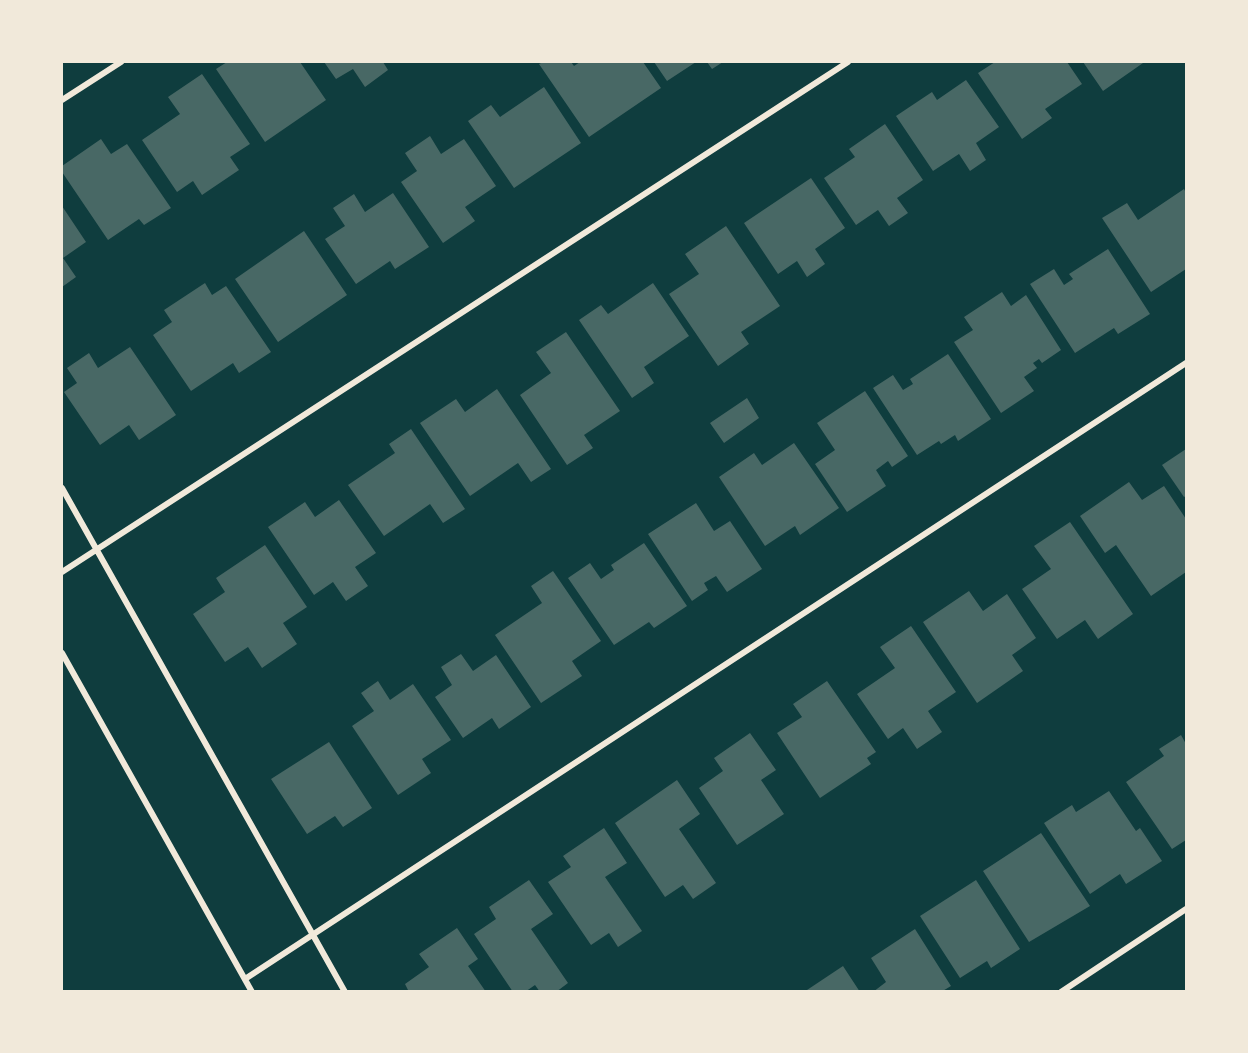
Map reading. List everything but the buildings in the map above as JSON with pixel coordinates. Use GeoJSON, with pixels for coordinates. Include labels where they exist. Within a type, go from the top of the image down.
{"type":"FeatureCollection","features":[{"type":"Feature","properties":{"kind":"street"},"geometry":{"type":"LineString","coordinates":[[62,100],[121,62]]}},
{"type":"Feature","properties":{"kind":"street"},"geometry":{"type":"LineString","coordinates":[[62,572],[848,62]]}},
{"type":"Feature","properties":{"kind":"street"},"geometry":{"type":"LineString","coordinates":[[245,979],[1186,363]]}},
{"type":"Feature","properties":{"kind":"street"},"geometry":{"type":"LineString","coordinates":[[62,488],[345,992]]}},
{"type":"Feature","properties":{"kind":"street"},"geometry":{"type":"LineString","coordinates":[[62,653],[252,992]]}},
{"type":"Feature","properties":{"kind":"street"},"geometry":{"type":"LineString","coordinates":[[1061,992],[1186,909]]}}]}
